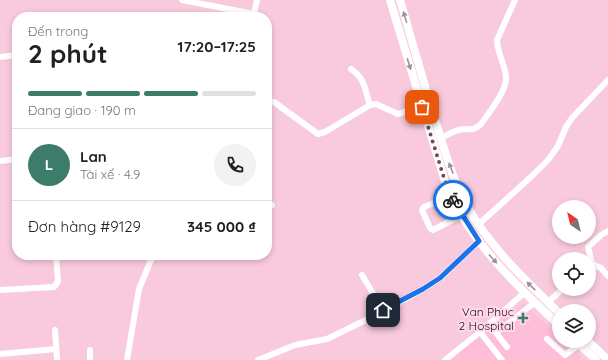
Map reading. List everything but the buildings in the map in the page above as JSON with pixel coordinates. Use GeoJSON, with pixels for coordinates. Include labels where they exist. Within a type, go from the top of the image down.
{"type":"FeatureCollection","features":[{"type":"Feature","properties":{"kind":"main road"},"geometry":{"type":"LineString","coordinates":[[390,0],[444,178],[451,196],[479,241],[524,293],[552,319]]}},
{"type":"Feature","properties":{"kind":"main road"},"geometry":{"type":"LineString","coordinates":[[400,0],[441,138],[467,207],[478,225],[525,280],[552,306]]}},
{"type":"Feature","properties":{"kind":"main road"},"geometry":{"type":"LineString","coordinates":[[402,39],[410,36]]}},
{"type":"Feature","properties":{"kind":"main road"},"geometry":{"type":"LineString","coordinates":[[583,348],[596,360]]}},
{"type":"Feature","properties":{"kind":"main road"},"geometry":{"type":"LineString","coordinates":[[595,348],[608,360]]}},
{"type":"Feature","properties":{"kind":"street"},"geometry":{"type":"LineString","coordinates":[[182,0],[235,12]]}},
{"type":"Feature","properties":{"kind":"street"},"geometry":{"type":"LineString","coordinates":[[254,12],[257,0]]}},
{"type":"Feature","properties":{"kind":"street"},"geometry":{"type":"LineString","coordinates":[[441,138],[460,129],[473,130],[481,124],[505,86],[506,77],[497,47],[497,40],[515,0]]}},
{"type":"Feature","properties":{"kind":"street"},"geometry":{"type":"LineString","coordinates":[[0,57],[12,56]]}},
{"type":"Feature","properties":{"kind":"street"},"geometry":{"type":"LineString","coordinates":[[351,69],[360,75],[364,82],[365,91],[370,105]]}},
{"type":"Feature","properties":{"kind":"street"},"geometry":{"type":"LineString","coordinates":[[478,225],[548,160],[558,146],[566,127],[572,118],[608,80]]}},
{"type":"Feature","properties":{"kind":"street"},"geometry":{"type":"LineString","coordinates":[[274,102],[318,134],[325,132],[370,105],[376,104],[398,114],[422,107]]}},
{"type":"Feature","properties":{"kind":"street"},"geometry":{"type":"LineString","coordinates":[[0,161],[12,160]]}},
{"type":"Feature","properties":{"kind":"street"},"geometry":{"type":"LineString","coordinates":[[451,196],[424,207],[422,210],[430,228],[434,230],[462,215]]}},
{"type":"Feature","properties":{"kind":"street"},"geometry":{"type":"LineString","coordinates":[[589,252],[588,247],[601,235],[608,231]]}},
{"type":"Feature","properties":{"kind":"street"},"geometry":{"type":"LineString","coordinates":[[258,360],[295,345],[327,339],[351,328],[423,289],[440,278],[479,241]]}},
{"type":"Feature","properties":{"kind":"street"},"geometry":{"type":"LineString","coordinates":[[0,290],[54,287],[58,281],[56,260]]}},
{"type":"Feature","properties":{"kind":"street"},"geometry":{"type":"LineString","coordinates":[[127,360],[139,289],[151,260]]}},
{"type":"Feature","properties":{"kind":"street"},"geometry":{"type":"LineString","coordinates":[[596,266],[601,268],[608,276]]}},
{"type":"Feature","properties":{"kind":"street"},"geometry":{"type":"LineString","coordinates":[[362,275],[383,310]]}},
{"type":"Feature","properties":{"kind":"street"},"geometry":{"type":"LineString","coordinates":[[445,360],[480,332],[524,293]]}},
{"type":"Feature","properties":{"kind":"street"},"geometry":{"type":"LineString","coordinates":[[548,302],[555,296]]}},
{"type":"Feature","properties":{"kind":"street"},"geometry":{"type":"LineString","coordinates":[[507,347],[496,333],[534,303]]}},
{"type":"Feature","properties":{"kind":"street"},"geometry":{"type":"LineString","coordinates":[[55,330],[57,360]]}},
{"type":"Feature","properties":{"kind":"street"},"geometry":{"type":"LineString","coordinates":[[480,332],[502,360]]}},
{"type":"Feature","properties":{"kind":"street"},"geometry":{"type":"LineString","coordinates":[[547,339],[552,343]]}},
{"type":"Feature","properties":{"kind":"street"},"geometry":{"type":"LineString","coordinates":[[557,348],[565,355],[573,348]]}},
{"type":"Feature","properties":{"kind":"street"},"geometry":{"type":"LineString","coordinates":[[0,354],[56,349]]}},
{"type":"Feature","properties":{"kind":"street"},"geometry":{"type":"LineString","coordinates":[[90,350],[90,360]]}},
{"type":"Feature","properties":{"kind":"shaded area","name":"Van Phuc 2 Hospital"},"geometry":{"type":"Polygon","coordinates":[[[524,304],[552,330],[552,348],[572,348],[582,357],[578,360],[446,360],[524,304]]]}},
{"type":"Feature","properties":{"kind":"way so far"},"geometry":{"type":"LineString","coordinates":[[422,107],[444,178],[453,200]]}},
{"type":"Feature","properties":{"kind":"place","name":"Van Phuc 2 Hospital"},"geometry":{"type":"Point","coordinates":[523,318]}},
{"type":"Feature","properties":{"kind":"route"},"geometry":{"type":"LineString","coordinates":[[383,310],[423,289],[440,278],[479,241],[470,230],[453,200]]}}]}
